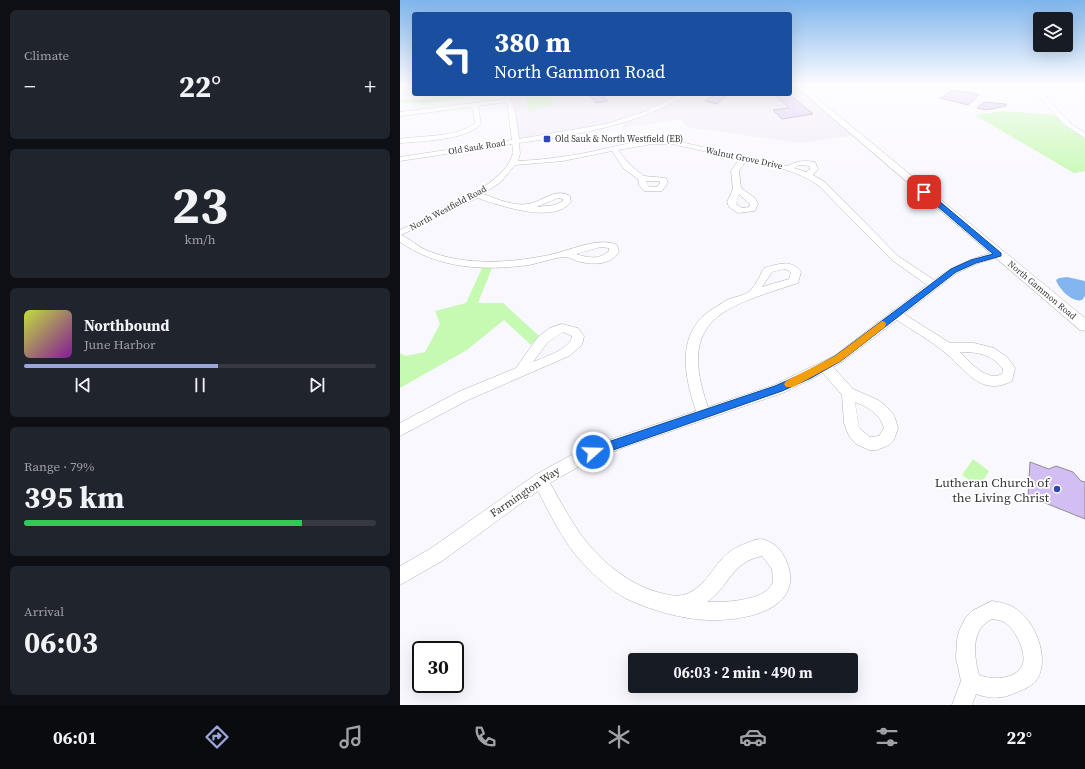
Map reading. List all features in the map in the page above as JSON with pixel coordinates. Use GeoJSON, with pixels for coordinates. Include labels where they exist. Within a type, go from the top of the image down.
{"type":"FeatureCollection","features":[{"type":"Feature","properties":{"kind":"main road","name":"North Gammon Road"},"geometry":{"type":"LineString","coordinates":[[835,117],[1085,326]]}},
{"type":"Feature","properties":{"kind":"street"},"geometry":{"type":"LineString","coordinates":[[401,143],[455,133],[472,128],[478,124],[477,117]]}},
{"type":"Feature","properties":{"kind":"street"},"geometry":{"type":"LineString","coordinates":[[512,117],[516,154],[513,163]]}},
{"type":"Feature","properties":{"kind":"street","name":"Old Sauk Road"},"geometry":{"type":"LineString","coordinates":[[400,159],[582,131],[637,117]]}},
{"type":"Feature","properties":{"kind":"street"},"geometry":{"type":"LineString","coordinates":[[1060,117],[1067,125],[1085,136]]}},
{"type":"Feature","properties":{"kind":"street","name":"Walnut Grove Drive"},"geometry":{"type":"LineString","coordinates":[[513,163],[563,159],[641,143],[666,142],[788,168],[808,175],[822,184],[895,258],[934,285]]}},
{"type":"Feature","properties":{"kind":"street"},"geometry":{"type":"LineString","coordinates":[[614,149],[627,167],[642,178]]}},
{"type":"Feature","properties":{"kind":"street"},"geometry":{"type":"LineString","coordinates":[[737,189],[735,171],[744,158]]}},
{"type":"Feature","properties":{"kind":"street","name":"North Westfield Road"},"geometry":{"type":"LineString","coordinates":[[400,233],[476,195],[499,179],[507,172],[513,163]]}},
{"type":"Feature","properties":{"kind":"street"},"geometry":{"type":"LineString","coordinates":[[788,168],[798,163],[812,164],[814,169],[808,175]]}},
{"type":"Feature","properties":{"kind":"street"},"geometry":{"type":"LineString","coordinates":[[476,195],[519,208],[536,210],[557,207],[565,204],[567,198],[562,195],[556,196],[519,208]]}},
{"type":"Feature","properties":{"kind":"street"},"geometry":{"type":"LineString","coordinates":[[400,238],[423,252],[440,258],[470,264],[523,263],[566,254]]}},
{"type":"Feature","properties":{"kind":"street","name":"Farmington Way"},"geometry":{"type":"LineString","coordinates":[[400,576],[436,555],[540,480],[566,465],[593,452],[778,389],[838,359],[934,285],[964,266],[999,254]]}},
{"type":"Feature","properties":{"kind":"street"},"geometry":{"type":"LineString","coordinates":[[704,414],[691,376],[691,352],[697,330],[719,309],[734,301],[753,294]]}},
{"type":"Feature","properties":{"kind":"street"},"geometry":{"type":"LineString","coordinates":[[896,314],[948,348]]}},
{"type":"Feature","properties":{"kind":"street"},"geometry":{"type":"LineString","coordinates":[[400,430],[463,396],[570,351],[579,340],[578,335],[569,329],[562,328],[549,334],[543,339],[520,372]]}},
{"type":"Feature","properties":{"kind":"street"},"geometry":{"type":"LineString","coordinates":[[824,366],[848,393]]}},
{"type":"Feature","properties":{"kind":"street"},"geometry":{"type":"LineString","coordinates":[[540,480],[573,538],[595,564],[631,591],[655,600],[677,606],[715,611],[761,604],[771,599],[779,592],[782,579],[780,569],[769,550],[763,547],[752,548],[731,560],[716,581],[698,598],[677,606]]}},
{"type":"Feature","properties":{"kind":"street"},"geometry":{"type":"LineString","coordinates":[[962,705],[967,690],[972,683]]}},
{"type":"Feature","properties":{"kind":"shaded area"},"geometry":{"type":"Polygon","coordinates":[[[510,117],[835,117],[856,135],[800,143],[688,127],[680,119],[624,128],[621,123],[515,141],[510,117]]]}},
{"type":"Feature","properties":{"kind":"green space"},"geometry":{"type":"Polygon","coordinates":[[[977,117],[1057,117],[1065,126],[1085,138],[1085,171],[1074,173],[977,117]]]}},
{"type":"Feature","properties":{"kind":"green space"},"geometry":{"type":"Polygon","coordinates":[[[482,268],[492,268],[478,303],[503,303],[539,336],[531,345],[504,320],[467,350],[400,388],[400,353],[406,356],[425,352],[440,324],[435,311],[466,303],[482,268]]]}},
{"type":"Feature","properties":{"kind":"green space"},"geometry":{"type":"Polygon","coordinates":[[[973,459],[989,471],[979,487],[962,475],[973,459]]]}},
{"type":"Feature","properties":{"kind":"water"},"geometry":{"type":"Polygon","coordinates":[[[1067,277],[1085,281],[1085,296],[1082,300],[1074,299],[1066,294],[1056,280],[1067,277]]]}},
{"type":"Feature","properties":{"kind":"building"},"geometry":{"type":"Polygon","coordinates":[[[780,117],[795,117],[782,119],[780,117]]]}},
{"type":"Feature","properties":{"kind":"building","name":"Lutheran Church of the Living Christ"},"geometry":{"type":"Polygon","coordinates":[[[1030,462],[1049,469],[1056,466],[1073,472],[1081,481],[1085,482],[1085,519],[1028,496],[1030,462]]]}},
{"type":"Feature","properties":{"kind":"slow traffic"},"geometry":{"type":"LineString","coordinates":[[789,384],[808,376],[838,359],[882,324]]}},
{"type":"Feature","properties":{"kind":"place","name":"Old Sauk & North Westfield (EB)"},"geometry":{"type":"Point","coordinates":[547,139]}},
{"type":"Feature","properties":{"kind":"place","name":"Lutheran Church of the Living Christ"},"geometry":{"type":"Point","coordinates":[1057,489]}},
{"type":"Feature","properties":{"kind":"route"},"geometry":{"type":"LineString","coordinates":[[593,452],[778,389],[808,376],[838,359],[953,271],[973,262],[999,254],[924,192]]}}]}
